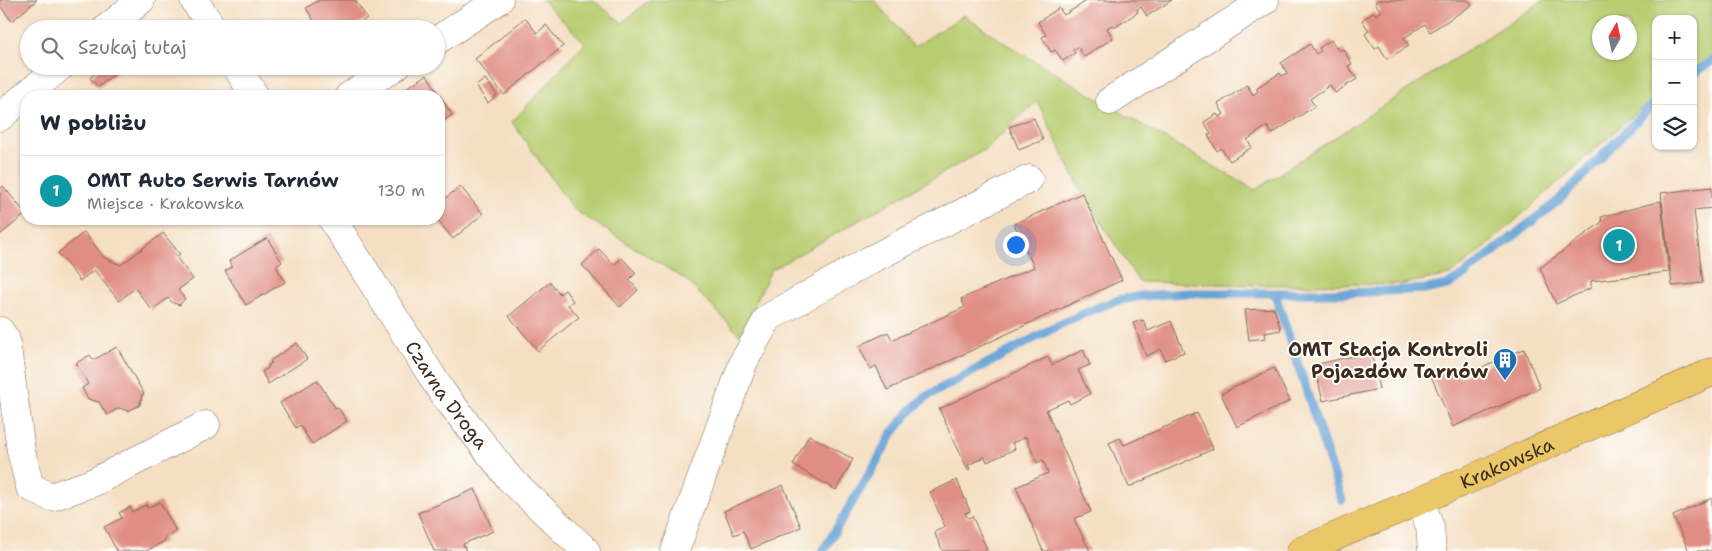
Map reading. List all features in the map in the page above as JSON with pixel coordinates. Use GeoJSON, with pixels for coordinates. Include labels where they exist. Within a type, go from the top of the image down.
{"type":"FeatureCollection","features":[{"type":"Feature","properties":{"kind":"main road","name":"Krakowska"},"geometry":{"type":"LineString","coordinates":[[1301,551],[1484,473],[1712,372]]}},
{"type":"Feature","properties":{"kind":"street"},"geometry":{"type":"LineString","coordinates":[[117,20],[141,0]]}},
{"type":"Feature","properties":{"kind":"street"},"geometry":{"type":"LineString","coordinates":[[194,0],[207,20]]}},
{"type":"Feature","properties":{"kind":"street"},"geometry":{"type":"LineString","coordinates":[[445,35],[499,0]]}},
{"type":"Feature","properties":{"kind":"street"},"geometry":{"type":"LineString","coordinates":[[1110,101],[1265,0]]}},
{"type":"Feature","properties":{"kind":"street"},"geometry":{"type":"LineString","coordinates":[[32,90],[50,75]]}},
{"type":"Feature","properties":{"kind":"street"},"geometry":{"type":"LineString","coordinates":[[242,75],[251,90]]}},
{"type":"Feature","properties":{"kind":"street"},"geometry":{"type":"LineString","coordinates":[[358,90],[382,75]]}},
{"type":"Feature","properties":{"kind":"street"},"geometry":{"type":"LineString","coordinates":[[0,117],[20,100]]}},
{"type":"Feature","properties":{"kind":"street"},"geometry":{"type":"LineString","coordinates":[[675,551],[744,361],[768,318],[870,260],[1029,179]]}},
{"type":"Feature","properties":{"kind":"street","name":"Czarna Droga"},"geometry":{"type":"LineString","coordinates":[[336,225],[442,392],[509,478],[586,551]]}},
{"type":"Feature","properties":{"kind":"street"},"geometry":{"type":"LineString","coordinates":[[0,331],[6,340],[21,451],[30,487],[51,496],[92,483],[206,425]]}},
{"type":"Feature","properties":{"kind":"street"},"geometry":{"type":"LineString","coordinates":[[1420,500],[1430,527],[1432,551]]}},
{"type":"Feature","properties":{"kind":"green space"},"geometry":{"type":"Polygon","coordinates":[[[542,0],[593,0],[622,23],[649,0],[874,0],[914,47],[964,15],[1006,44],[1255,190],[1544,0],[1712,0],[1712,58],[1697,68],[1697,15],[1652,15],[1652,101],[1639,110],[1482,250],[1450,275],[1403,284],[1259,285],[1139,282],[1079,187],[1037,101],[984,150],[771,270],[740,335],[686,280],[573,209],[512,122],[585,43],[542,0]]]}},
{"type":"Feature","properties":{"kind":"building"},"geometry":{"type":"Polygon","coordinates":[[[0,0],[37,0],[12,21],[0,6],[0,0]]]}},
{"type":"Feature","properties":{"kind":"building"},"geometry":{"type":"Polygon","coordinates":[[[319,0],[355,0],[367,18],[364,20],[313,20],[306,8],[319,0]]]}},
{"type":"Feature","properties":{"kind":"building"},"geometry":{"type":"Polygon","coordinates":[[[1084,0],[1172,0],[1147,16],[1141,7],[1137,10],[1138,12],[1114,28],[1112,25],[1107,28],[1113,38],[1084,57],[1078,47],[1073,50],[1075,53],[1063,61],[1055,50],[1051,52],[1042,37],[1046,35],[1038,22],[1059,8],[1064,15],[1085,2],[1084,0]]]}},
{"type":"Feature","properties":{"kind":"building"},"geometry":{"type":"Polygon","coordinates":[[[1379,0],[1468,0],[1472,5],[1430,32],[1425,24],[1404,38],[1409,46],[1387,59],[1379,46],[1375,49],[1365,34],[1369,31],[1362,20],[1374,12],[1376,15],[1381,12],[1375,2],[1379,0]]]}},
{"type":"Feature","properties":{"kind":"building"},"geometry":{"type":"Polygon","coordinates":[[[525,18],[537,33],[546,25],[563,46],[504,95],[475,59],[525,18]]]}},
{"type":"Feature","properties":{"kind":"building"},"geometry":{"type":"Polygon","coordinates":[[[1331,40],[1339,51],[1343,49],[1352,64],[1348,66],[1357,79],[1335,93],[1330,85],[1310,99],[1315,106],[1272,134],[1267,126],[1247,140],[1252,147],[1230,161],[1221,148],[1217,151],[1208,135],[1211,133],[1204,122],[1217,114],[1219,117],[1224,114],[1218,104],[1247,85],[1253,95],[1258,91],[1256,88],[1280,73],[1282,76],[1287,73],[1281,63],[1310,44],[1316,54],[1321,51],[1319,48],[1331,40]]]}},
{"type":"Feature","properties":{"kind":"building"},"geometry":{"type":"Polygon","coordinates":[[[94,75],[113,75],[98,87],[90,78],[94,75]]]}},
{"type":"Feature","properties":{"kind":"building"},"geometry":{"type":"Polygon","coordinates":[[[427,75],[436,90],[403,90],[427,75]]]}},
{"type":"Feature","properties":{"kind":"building"},"geometry":{"type":"Polygon","coordinates":[[[485,79],[497,95],[488,103],[476,86],[485,79]]]}},
{"type":"Feature","properties":{"kind":"building"},"geometry":{"type":"Polygon","coordinates":[[[445,104],[452,115],[445,120],[445,104]]]}},
{"type":"Feature","properties":{"kind":"building"},"geometry":{"type":"Polygon","coordinates":[[[1034,118],[1043,140],[1019,150],[1009,127],[1034,118]]]}},
{"type":"Feature","properties":{"kind":"building"},"geometry":{"type":"Polygon","coordinates":[[[3,186],[20,207],[20,219],[0,235],[0,189],[3,186]]]}},
{"type":"Feature","properties":{"kind":"building"},"geometry":{"type":"Polygon","coordinates":[[[460,186],[483,214],[453,239],[442,225],[445,225],[445,199],[460,186]]]}},
{"type":"Feature","properties":{"kind":"building"},"geometry":{"type":"Polygon","coordinates":[[[1712,187],[1712,208],[1694,210],[1703,283],[1672,286],[1661,193],[1712,187]]]}},
{"type":"Feature","properties":{"kind":"building"},"geometry":{"type":"Polygon","coordinates":[[[1082,193],[1122,280],[887,390],[876,366],[870,369],[859,346],[888,332],[892,340],[965,307],[961,299],[1034,267],[1014,224],[1082,193]]]}},
{"type":"Feature","properties":{"kind":"building"},"geometry":{"type":"Polygon","coordinates":[[[1661,201],[1669,272],[1591,281],[1591,288],[1556,304],[1540,268],[1602,222],[1601,217],[1661,201]]]}},
{"type":"Feature","properties":{"kind":"building"},"geometry":{"type":"Polygon","coordinates":[[[84,232],[105,258],[121,265],[163,233],[180,254],[176,257],[193,279],[178,290],[185,299],[180,305],[173,303],[168,298],[152,310],[135,288],[119,301],[94,270],[80,281],[58,253],[84,232]]]}},
{"type":"Feature","properties":{"kind":"building"},"geometry":{"type":"Polygon","coordinates":[[[267,238],[282,262],[276,266],[285,282],[246,305],[225,271],[232,267],[229,261],[267,238]]]}},
{"type":"Feature","properties":{"kind":"building"},"geometry":{"type":"Polygon","coordinates":[[[599,249],[614,265],[622,258],[636,273],[629,280],[638,290],[620,307],[582,265],[599,249]]]}},
{"type":"Feature","properties":{"kind":"building"},"geometry":{"type":"Polygon","coordinates":[[[550,282],[560,294],[565,290],[573,301],[568,305],[579,317],[538,351],[509,316],[550,282]]]}},
{"type":"Feature","properties":{"kind":"building"},"geometry":{"type":"Polygon","coordinates":[[[1274,308],[1281,330],[1265,333],[1266,338],[1249,340],[1245,310],[1274,308]]]}},
{"type":"Feature","properties":{"kind":"building"},"geometry":{"type":"Polygon","coordinates":[[[1143,320],[1148,331],[1171,321],[1184,352],[1165,360],[1161,349],[1146,356],[1133,323],[1143,320]]]}},
{"type":"Feature","properties":{"kind":"building"},"geometry":{"type":"Polygon","coordinates":[[[297,343],[307,359],[268,384],[262,372],[272,363],[270,361],[297,343]]]}},
{"type":"Feature","properties":{"kind":"building"},"geometry":{"type":"Polygon","coordinates":[[[117,347],[144,394],[142,395],[140,405],[128,411],[119,408],[107,415],[99,402],[88,399],[82,388],[88,384],[76,363],[90,355],[93,360],[117,347]]]}},
{"type":"Feature","properties":{"kind":"building"},"geometry":{"type":"Polygon","coordinates":[[[1524,349],[1540,388],[1453,427],[1431,376],[1454,366],[1459,377],[1524,349]]]}},
{"type":"Feature","properties":{"kind":"building"},"geometry":{"type":"Polygon","coordinates":[[[1083,350],[1090,365],[1078,370],[1090,394],[1070,404],[1068,400],[1046,410],[1091,512],[1074,519],[1090,551],[1043,551],[1016,487],[1048,473],[1043,460],[1037,463],[1026,437],[1012,443],[1015,449],[987,462],[985,457],[968,465],[970,469],[968,470],[939,409],[1048,357],[1052,365],[1083,350]]]}},
{"type":"Feature","properties":{"kind":"building"},"geometry":{"type":"Polygon","coordinates":[[[1371,352],[1379,389],[1323,401],[1314,365],[1371,352]]]}},
{"type":"Feature","properties":{"kind":"building"},"geometry":{"type":"Polygon","coordinates":[[[1274,368],[1290,401],[1237,427],[1221,394],[1274,368]]]}},
{"type":"Feature","properties":{"kind":"building"},"geometry":{"type":"Polygon","coordinates":[[[317,380],[336,409],[338,408],[347,421],[312,444],[300,425],[296,428],[280,403],[317,380]]]}},
{"type":"Feature","properties":{"kind":"building"},"geometry":{"type":"Polygon","coordinates":[[[1197,413],[1213,449],[1129,487],[1109,443],[1120,438],[1124,445],[1197,413]]]}},
{"type":"Feature","properties":{"kind":"building"},"geometry":{"type":"Polygon","coordinates":[[[809,435],[853,459],[836,490],[793,465],[809,435]]]}},
{"type":"Feature","properties":{"kind":"building"},"geometry":{"type":"Polygon","coordinates":[[[957,480],[970,511],[965,513],[968,518],[972,516],[987,549],[982,551],[943,551],[934,532],[945,527],[930,492],[957,480]]]}},
{"type":"Feature","properties":{"kind":"building"},"geometry":{"type":"Polygon","coordinates":[[[783,485],[801,527],[751,549],[743,531],[734,535],[724,511],[783,485]]]}},
{"type":"Feature","properties":{"kind":"building"},"geometry":{"type":"Polygon","coordinates":[[[475,489],[493,531],[463,544],[466,551],[434,551],[418,513],[475,489]]]}},
{"type":"Feature","properties":{"kind":"building"},"geometry":{"type":"Polygon","coordinates":[[[1712,498],[1712,551],[1689,551],[1673,516],[1712,498]]]}},
{"type":"Feature","properties":{"kind":"building"},"geometry":{"type":"Polygon","coordinates":[[[160,502],[176,531],[164,538],[165,541],[146,551],[117,551],[104,527],[122,518],[119,513],[130,507],[132,512],[146,505],[147,508],[160,502]]]}},
{"type":"Feature","properties":{"kind":"waterway"},"geometry":{"type":"LineString","coordinates":[[1697,71],[1712,61]]}},
{"type":"Feature","properties":{"kind":"waterway"},"geometry":{"type":"LineString","coordinates":[[823,551],[893,432],[913,408],[927,396],[1059,325],[1119,300],[1142,296],[1187,293],[1346,293],[1428,289],[1448,285],[1464,275],[1558,201],[1652,105]]}},
{"type":"Feature","properties":{"kind":"waterway"},"geometry":{"type":"LineString","coordinates":[[1275,294],[1342,500]]}},
{"type":"Feature","properties":{"kind":"place","name":"OMT Auto Serwis Tarnów"},"geometry":{"type":"Point","coordinates":[1619,245]}},
{"type":"Feature","properties":{"kind":"place","name":"OMT Stacja Kontroli Pojazdów Tarnów"},"geometry":{"type":"Point","coordinates":[1505,381]}}]}
